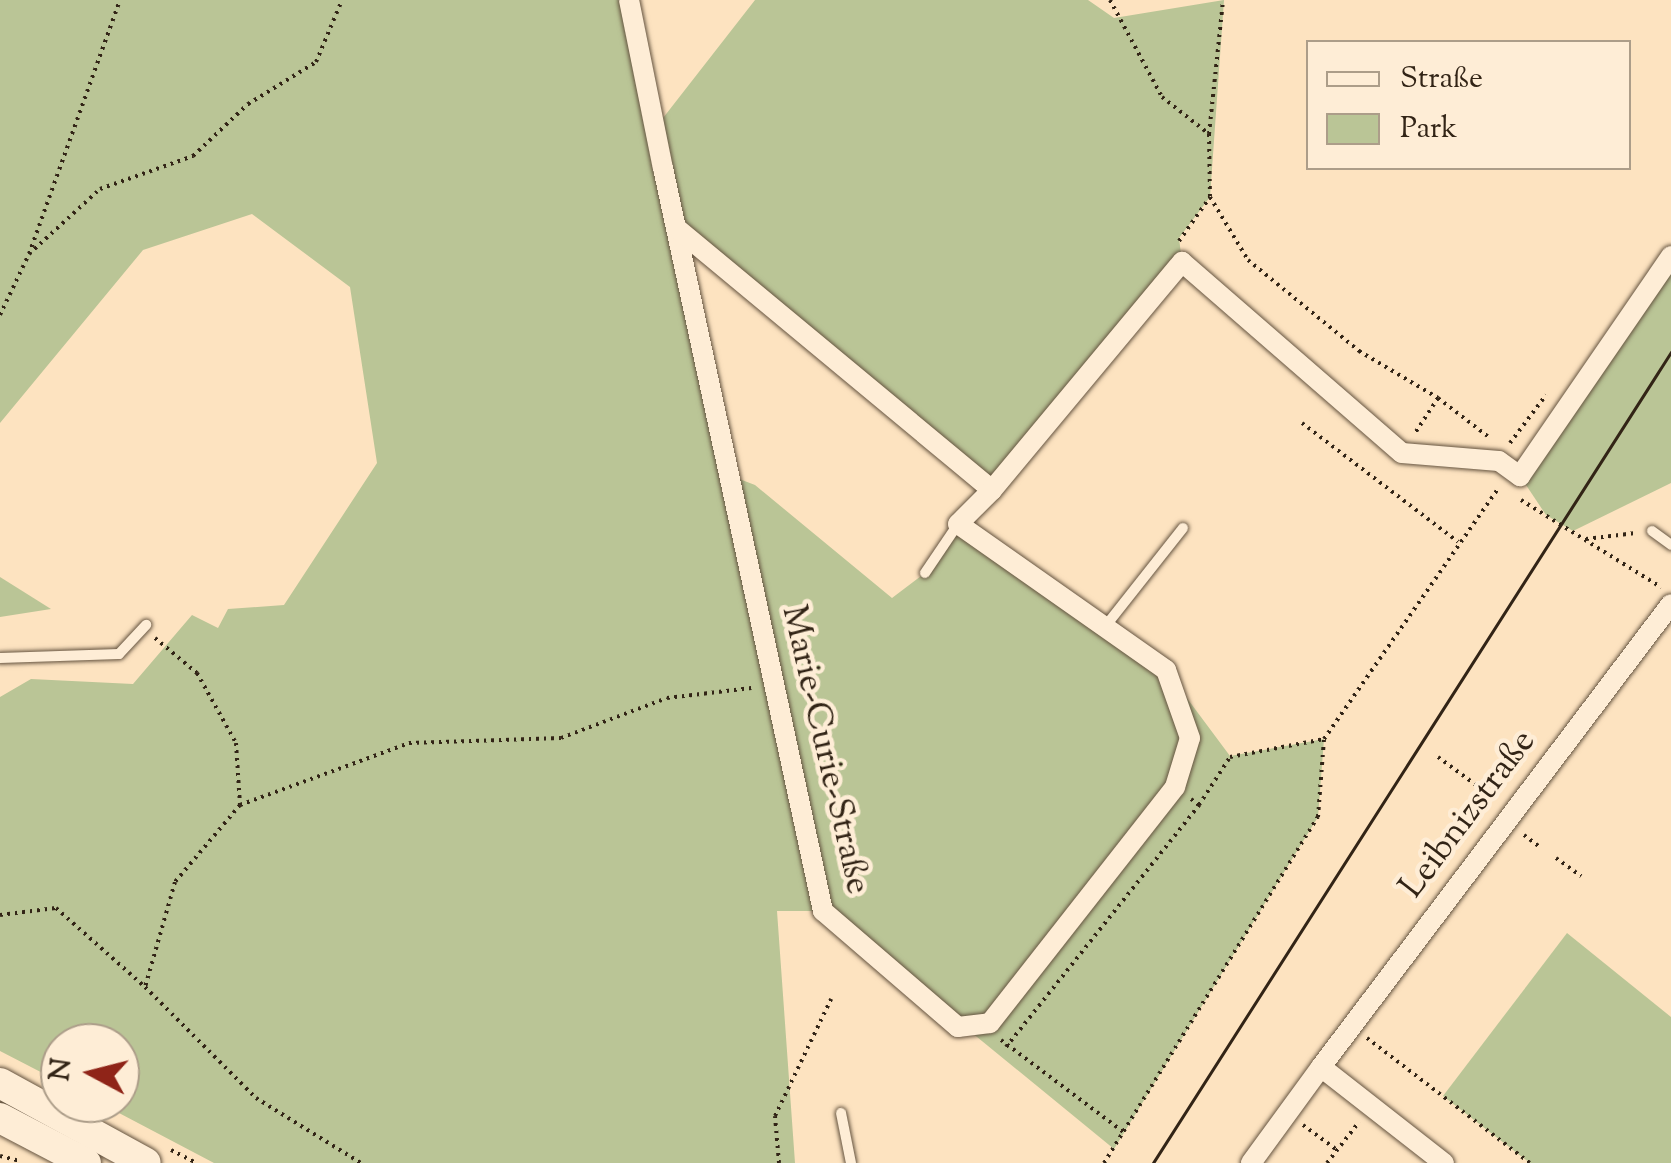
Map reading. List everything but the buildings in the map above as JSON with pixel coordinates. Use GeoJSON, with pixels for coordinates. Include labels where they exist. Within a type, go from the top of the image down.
{"type":"FeatureCollection","features":[{"type":"Feature","properties":{"kind":"street","name":"Marie-Curie-Straße"},"geometry":{"type":"LineString","coordinates":[[629,0],[823,911],[958,1028],[990,1023]]}},
{"type":"Feature","properties":{"kind":"street"},"geometry":{"type":"LineString","coordinates":[[676,228],[992,490]]}},
{"type":"Feature","properties":{"kind":"street"},"geometry":{"type":"LineString","coordinates":[[990,1023],[1176,787],[1190,738],[1166,670],[1108,623],[958,524],[992,490],[1182,262],[1402,453],[1502,455],[1520,476],[1671,256]]}},
{"type":"Feature","properties":{"kind":"street","name":"Leibnizstraße"},"geometry":{"type":"LineString","coordinates":[[1251,1163],[1511,811],[1671,604]]}},
{"type":"Feature","properties":{"kind":"street"},"geometry":{"type":"LineString","coordinates":[[1321,1066],[1444,1163]]}},
{"type":"Feature","properties":{"kind":"street"},"geometry":{"type":"LineString","coordinates":[[0,1083],[146,1163]]}},
{"type":"Feature","properties":{"kind":"street"},"geometry":{"type":"LineString","coordinates":[[2,1120],[86,1163]]}},
{"type":"Feature","properties":{"kind":"lane"},"geometry":{"type":"LineString","coordinates":[[925,573],[958,524]]}},
{"type":"Feature","properties":{"kind":"lane"},"geometry":{"type":"LineString","coordinates":[[1108,623],[1183,528]]}},
{"type":"Feature","properties":{"kind":"lane"},"geometry":{"type":"LineString","coordinates":[[1652,531],[1671,546]]}},
{"type":"Feature","properties":{"kind":"lane"},"geometry":{"type":"LineString","coordinates":[[0,658],[112,656],[144,628]]}},
{"type":"Feature","properties":{"kind":"lane"},"geometry":{"type":"LineString","coordinates":[[841,1113],[851,1163]]}},
{"type":"Feature","properties":{"kind":"path"},"geometry":{"type":"LineString","coordinates":[[0,314],[28,254],[120,0]]}},
{"type":"Feature","properties":{"kind":"path"},"geometry":{"type":"LineString","coordinates":[[28,254],[100,189],[193,156],[248,104],[316,62],[342,0]]}},
{"type":"Feature","properties":{"kind":"path"},"geometry":{"type":"LineString","coordinates":[[1110,0],[1162,97],[1208,134]]}},
{"type":"Feature","properties":{"kind":"path"},"geometry":{"type":"LineString","coordinates":[[1104,1163],[1318,818],[1324,739],[1500,487],[1502,455],[1438,398],[1359,350],[1248,260],[1210,197],[1208,134],[1225,1]]}},
{"type":"Feature","properties":{"kind":"path"},"geometry":{"type":"LineString","coordinates":[[1182,262],[1178,238],[1210,197]]}},
{"type":"Feature","properties":{"kind":"path"},"geometry":{"type":"LineString","coordinates":[[1402,453],[1438,398]]}},
{"type":"Feature","properties":{"kind":"path"},"geometry":{"type":"LineString","coordinates":[[1302,422],[1458,542]]}},
{"type":"Feature","properties":{"kind":"path"},"geometry":{"type":"LineString","coordinates":[[1500,487],[1671,594]]}},
{"type":"Feature","properties":{"kind":"path"},"geometry":{"type":"LineString","coordinates":[[1586,539],[1652,531]]}},
{"type":"Feature","properties":{"kind":"path"},"geometry":{"type":"LineString","coordinates":[[144,628],[197,673],[236,743],[240,805]]}},
{"type":"Feature","properties":{"kind":"path"},"geometry":{"type":"LineString","coordinates":[[145,987],[175,882],[240,805],[409,744],[562,738],[667,698],[716,698],[774,682]]}},
{"type":"Feature","properties":{"kind":"path"},"geometry":{"type":"LineString","coordinates":[[1006,1047],[1198,805],[1230,757],[1324,739]]}},
{"type":"Feature","properties":{"kind":"path"},"geometry":{"type":"LineString","coordinates":[[1438,757],[1511,811]]}},
{"type":"Feature","properties":{"kind":"path"},"geometry":{"type":"LineString","coordinates":[[1176,787],[1198,805]]}},
{"type":"Feature","properties":{"kind":"path"},"geometry":{"type":"LineString","coordinates":[[1556,858],[1581,876]]}},
{"type":"Feature","properties":{"kind":"path"},"geometry":{"type":"LineString","coordinates":[[0,914],[56,908],[145,987],[256,1098],[361,1163]]}},
{"type":"Feature","properties":{"kind":"path"},"geometry":{"type":"LineString","coordinates":[[779,1163],[775,1116],[831,1000]]}},
{"type":"Feature","properties":{"kind":"path"},"geometry":{"type":"LineString","coordinates":[[990,1023],[1006,1047],[1124,1133]]}},
{"type":"Feature","properties":{"kind":"path"},"geometry":{"type":"LineString","coordinates":[[1351,1025],[1530,1163]]}},
{"type":"Feature","properties":{"kind":"path"},"geometry":{"type":"LineString","coordinates":[[1327,1163],[1372,1106]]}},
{"type":"Feature","properties":{"kind":"path"},"geometry":{"type":"LineString","coordinates":[[0,1156],[26,1163]]}},
{"type":"Feature","properties":{"kind":"green space"},"geometry":{"type":"Polygon","coordinates":[[[0,0],[629,0],[656,127],[755,0],[1088,0],[1114,18],[1224,0],[1210,197],[1179,238],[1182,262],[992,490],[678,229],[729,475],[755,485],[892,598],[925,573],[958,524],[1166,670],[1230,756],[1324,739],[1318,817],[1114,1149],[823,911],[777,911],[795,1163],[214,1163],[138,1123],[140,1023],[40,1023],[40,1072],[0,1051],[0,697],[31,679],[133,684],[192,615],[218,628],[228,609],[284,605],[377,463],[350,287],[252,214],[143,250],[0,423],[0,0]]]}},
{"type":"Feature","properties":{"kind":"green space"},"geometry":{"type":"Polygon","coordinates":[[[1671,256],[1671,483],[1573,531],[1546,515],[1520,476],[1671,256]]]}},
{"type":"Feature","properties":{"kind":"green space"},"geometry":{"type":"Polygon","coordinates":[[[0,577],[51,609],[0,617],[0,577]]]}},
{"type":"Feature","properties":{"kind":"green space"},"geometry":{"type":"Polygon","coordinates":[[[1567,933],[1671,1017],[1671,1163],[1530,1163],[1443,1096],[1567,933]]]}},
{"type":"Feature","properties":{"kind":"tram line"},"geometry":{"type":"LineString","coordinates":[[1153,1163],[1671,352]]}}]}
